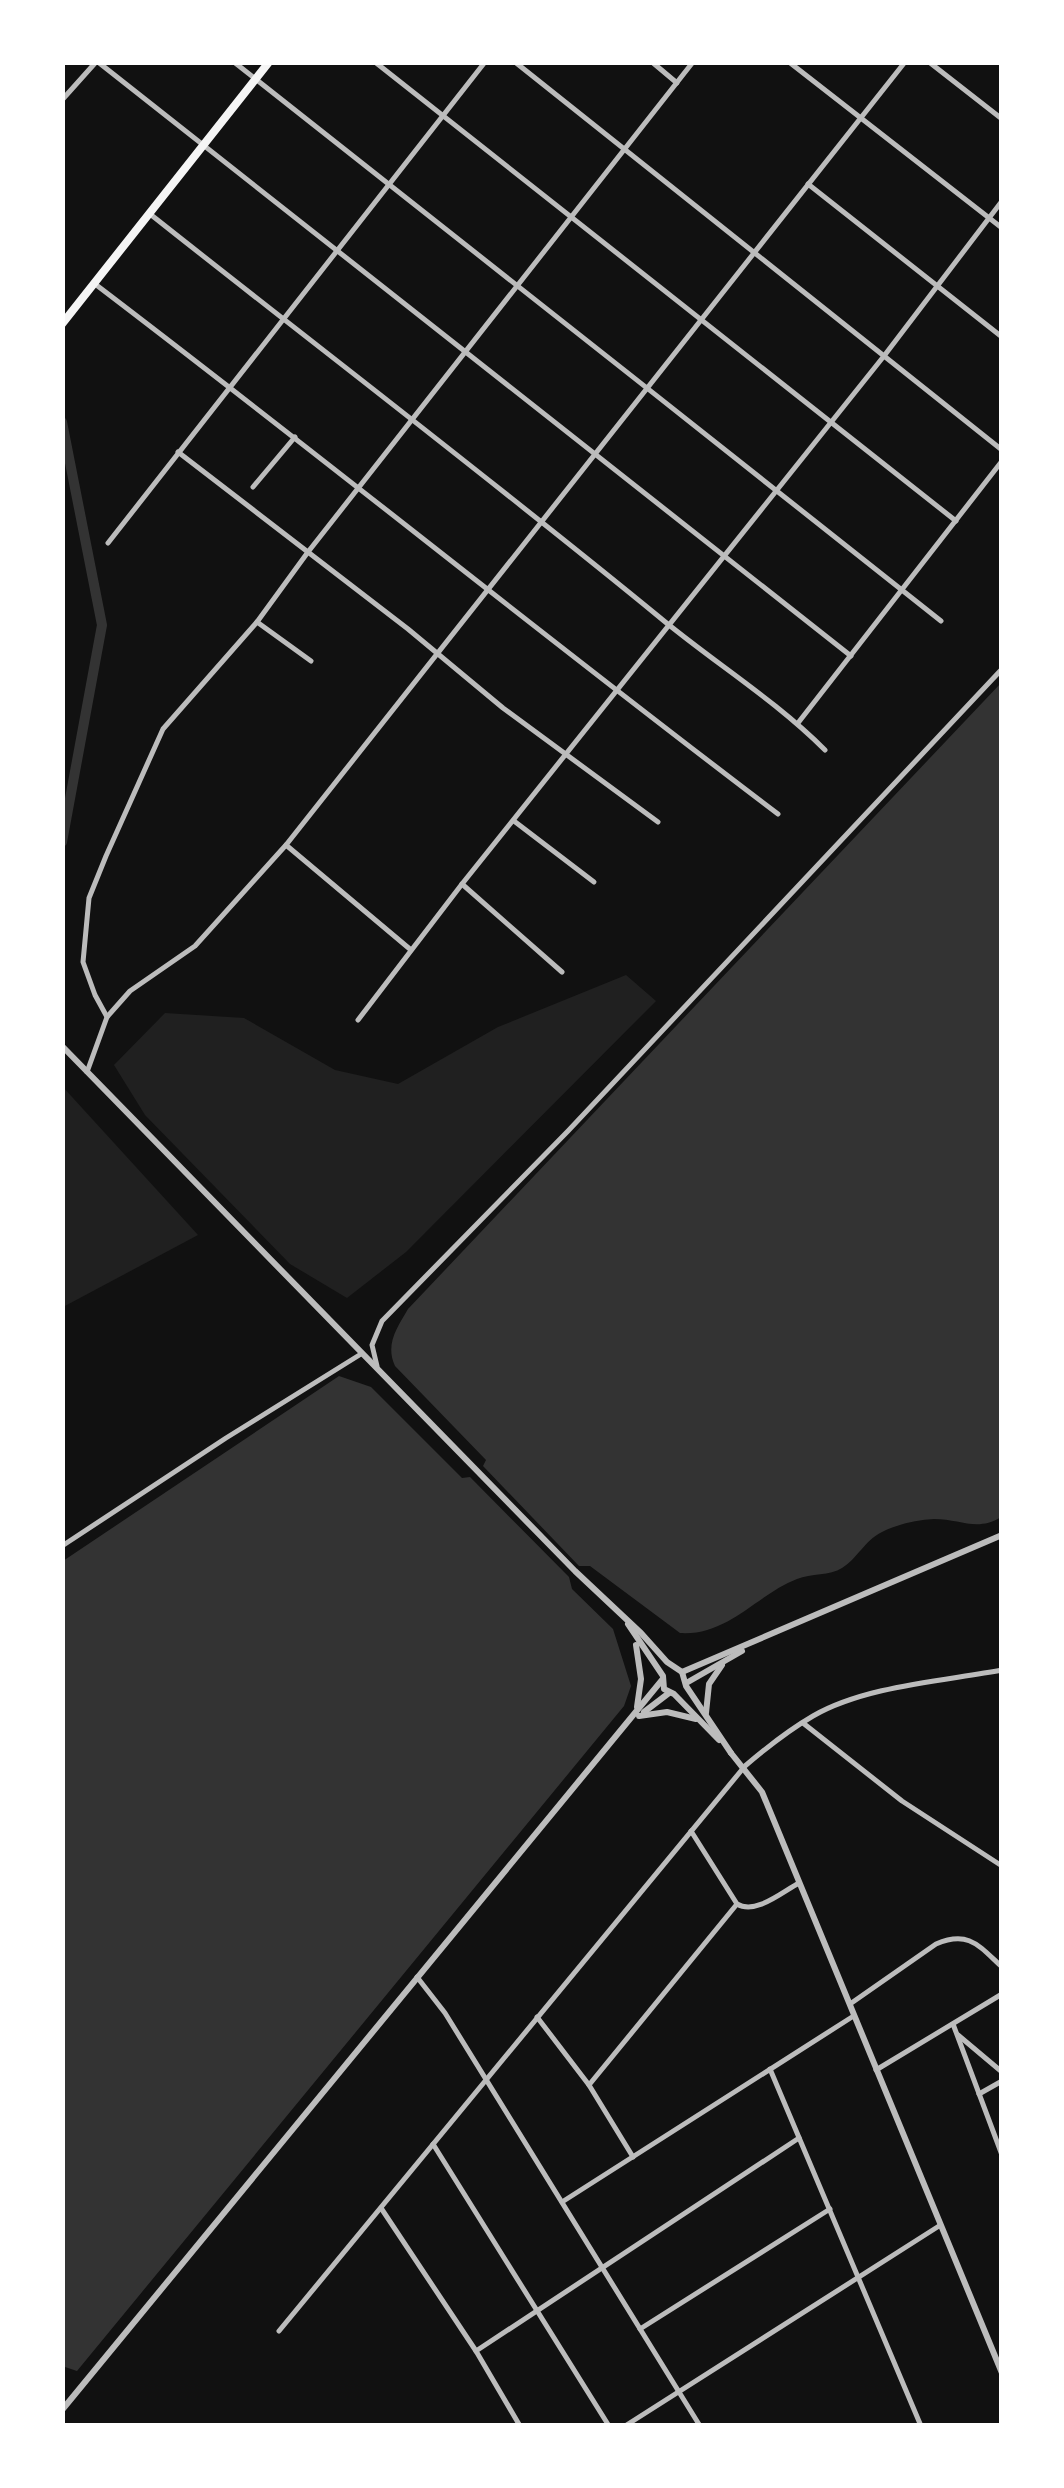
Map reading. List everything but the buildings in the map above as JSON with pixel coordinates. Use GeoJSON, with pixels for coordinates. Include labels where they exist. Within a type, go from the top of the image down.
{"type":"FeatureCollection","features":[{"type":"Feature","properties":{"kind":"main road"},"geometry":{"type":"LineString","coordinates":[[62,324],[269,62]]}},
{"type":"Feature","properties":{"kind":"street"},"geometry":{"type":"LineString","coordinates":[[62,100],[97,62],[851,656]]}},
{"type":"Feature","properties":{"kind":"street"},"geometry":{"type":"LineString","coordinates":[[234,62],[941,621]]}},
{"type":"Feature","properties":{"kind":"street"},"geometry":{"type":"LineString","coordinates":[[375,62],[956,521]]}},
{"type":"Feature","properties":{"kind":"street"},"geometry":{"type":"LineString","coordinates":[[108,543],[485,62]]}},
{"type":"Feature","properties":{"kind":"street"},"geometry":{"type":"LineString","coordinates":[[516,62],[1002,450]]}},
{"type":"Feature","properties":{"kind":"street"},"geometry":{"type":"LineString","coordinates":[[652,62],[677,83]]}},
{"type":"Feature","properties":{"kind":"street"},"geometry":{"type":"LineString","coordinates":[[107,1017],[83,962],[89,898],[163,729],[258,622],[308,552],[692,62]]}},
{"type":"Feature","properties":{"kind":"street"},"geometry":{"type":"LineString","coordinates":[[790,62],[1002,228]]}},
{"type":"Feature","properties":{"kind":"street"},"geometry":{"type":"LineString","coordinates":[[87,1072],[107,1017],[130,991],[195,946],[286,844],[905,62]]}},
{"type":"Feature","properties":{"kind":"street"},"geometry":{"type":"LineString","coordinates":[[929,62],[1002,119]]}},
{"type":"Feature","properties":{"kind":"street"},"geometry":{"type":"LineString","coordinates":[[808,184],[1002,337]]}},
{"type":"Feature","properties":{"kind":"street"},"geometry":{"type":"LineString","coordinates":[[358,1020],[1002,202]]}},
{"type":"Feature","properties":{"kind":"street"},"geometry":{"type":"LineString","coordinates":[[149,213],[798,723],[824,750]]}},
{"type":"Feature","properties":{"kind":"street"},"geometry":{"type":"LineString","coordinates":[[95,284],[778,814]]}},
{"type":"Feature","properties":{"kind":"street"},"geometry":{"type":"LineString","coordinates":[[252,487],[294,437]]}},
{"type":"Feature","properties":{"kind":"street"},"geometry":{"type":"LineString","coordinates":[[178,452],[566,755],[658,822]]}},
{"type":"Feature","properties":{"kind":"street"},"geometry":{"type":"LineString","coordinates":[[798,723],[1002,461]]}},
{"type":"Feature","properties":{"kind":"street"},"geometry":{"type":"LineString","coordinates":[[258,622],[311,662]]}},
{"type":"Feature","properties":{"kind":"street"},"geometry":{"type":"LineString","coordinates":[[379,1372],[372,1345],[382,1321],[568,1131],[1002,669]]}},
{"type":"Feature","properties":{"kind":"street"},"geometry":{"type":"LineString","coordinates":[[514,821],[594,882]]}},
{"type":"Feature","properties":{"kind":"street"},"geometry":{"type":"LineString","coordinates":[[286,844],[412,950]]}},
{"type":"Feature","properties":{"kind":"street"},"geometry":{"type":"LineString","coordinates":[[462,884],[562,972]]}},
{"type":"Feature","properties":{"kind":"street"},"geometry":{"type":"LineString","coordinates":[[62,1046],[361,1354],[678,1670],[703,1718]]}},
{"type":"Feature","properties":{"kind":"street"},"geometry":{"type":"LineString","coordinates":[[62,1546],[361,1354]]}},
{"type":"Feature","properties":{"kind":"street"},"geometry":{"type":"LineString","coordinates":[[62,2410],[619,1731],[637,1714],[662,1678],[765,1638],[1002,1535]]}},
{"type":"Feature","properties":{"kind":"street"},"geometry":{"type":"LineString","coordinates":[[627,1623],[662,1678],[662,1687],[703,1718],[762,1792],[1002,2373]]}},
{"type":"Feature","properties":{"kind":"street"},"geometry":{"type":"LineString","coordinates":[[637,1714],[765,1638]]}},
{"type":"Feature","properties":{"kind":"street"},"geometry":{"type":"LineString","coordinates":[[635,1639],[641,1679],[637,1714]]}},
{"type":"Feature","properties":{"kind":"street"},"geometry":{"type":"LineString","coordinates":[[703,1718],[709,1684],[732,1657]]}},
{"type":"Feature","properties":{"kind":"street"},"geometry":{"type":"LineString","coordinates":[[279,2331],[745,1766],[828,1709],[871,1694],[1002,1670]]}},
{"type":"Feature","properties":{"kind":"street"},"geometry":{"type":"LineString","coordinates":[[637,1714],[667,1712],[703,1718]]}},
{"type":"Feature","properties":{"kind":"street"},"geometry":{"type":"LineString","coordinates":[[804,1723],[902,1801],[1002,1866]]}},
{"type":"Feature","properties":{"kind":"street"},"geometry":{"type":"LineString","coordinates":[[691,1831],[744,1908],[754,1907],[800,1883]]}},
{"type":"Feature","properties":{"kind":"street"},"geometry":{"type":"LineString","coordinates":[[588,2085],[738,1904]]}},
{"type":"Feature","properties":{"kind":"street"},"geometry":{"type":"LineString","coordinates":[[848,2006],[936,1944],[952,1938],[977,1944],[1002,1968]]}},
{"type":"Feature","properties":{"kind":"street"},"geometry":{"type":"LineString","coordinates":[[417,1977],[445,2013],[700,2426]]}},
{"type":"Feature","properties":{"kind":"street"},"geometry":{"type":"LineString","coordinates":[[875,2070],[1002,1994]]}},
{"type":"Feature","properties":{"kind":"street"},"geometry":{"type":"LineString","coordinates":[[562,2202],[852,2017]]}},
{"type":"Feature","properties":{"kind":"street"},"geometry":{"type":"LineString","coordinates":[[537,2018],[588,2085],[633,2157]]}},
{"type":"Feature","properties":{"kind":"street"},"geometry":{"type":"LineString","coordinates":[[952,2024],[1002,2154]]}},
{"type":"Feature","properties":{"kind":"street"},"geometry":{"type":"LineString","coordinates":[[957,2034],[1002,2072]]}},
{"type":"Feature","properties":{"kind":"street"},"geometry":{"type":"LineString","coordinates":[[770,2069],[921,2426]]}},
{"type":"Feature","properties":{"kind":"street"},"geometry":{"type":"LineString","coordinates":[[979,2094],[1002,2081]]}},
{"type":"Feature","properties":{"kind":"street"},"geometry":{"type":"LineString","coordinates":[[476,2351],[799,2138]]}},
{"type":"Feature","properties":{"kind":"street"},"geometry":{"type":"LineString","coordinates":[[433,2144],[609,2426]]}},
{"type":"Feature","properties":{"kind":"street"},"geometry":{"type":"LineString","coordinates":[[381,2208],[476,2351],[520,2426]]}},
{"type":"Feature","properties":{"kind":"street"},"geometry":{"type":"LineString","coordinates":[[640,2329],[830,2209]]}},
{"type":"Feature","properties":{"kind":"street"},"geometry":{"type":"LineString","coordinates":[[624,2426],[939,2226]]}},
{"type":"Feature","properties":{"kind":"street"},"geometry":{"type":"LineString","coordinates":[[991,2346],[1002,2340]]}},
{"type":"Feature","properties":{"kind":"shaded area"},"geometry":{"type":"Polygon","coordinates":[[[1001,683],[1001,1517],[984,1524],[934,1519],[894,1527],[876,1536],[837,1571],[797,1579],[713,1628],[680,1633],[590,1566],[579,1566],[483,1466],[486,1460],[395,1366],[391,1350],[394,1336],[408,1309],[1001,683]]]}},
{"type":"Feature","properties":{"kind":"shaded area"},"geometry":{"type":"Polygon","coordinates":[[[626,975],[656,1001],[406,1252],[347,1298],[290,1264],[145,1115],[114,1065],[165,1013],[244,1018],[335,1070],[398,1084],[498,1027],[626,975]]]}},
{"type":"Feature","properties":{"kind":"shaded area"},"geometry":{"type":"Polygon","coordinates":[[[62,1086],[198,1235],[63,1307],[62,1307],[62,1086]]]}},
{"type":"Feature","properties":{"kind":"shaded area"},"geometry":{"type":"Polygon","coordinates":[[[339,1376],[371,1387],[462,1478],[470,1477],[569,1577],[572,1589],[613,1629],[631,1686],[624,1706],[77,2371],[62,2366],[63,1561],[339,1376]]]}},
{"type":"Feature","properties":{"kind":"waterway"},"geometry":{"type":"LineString","coordinates":[[62,422],[102,625],[62,842]]}}]}
